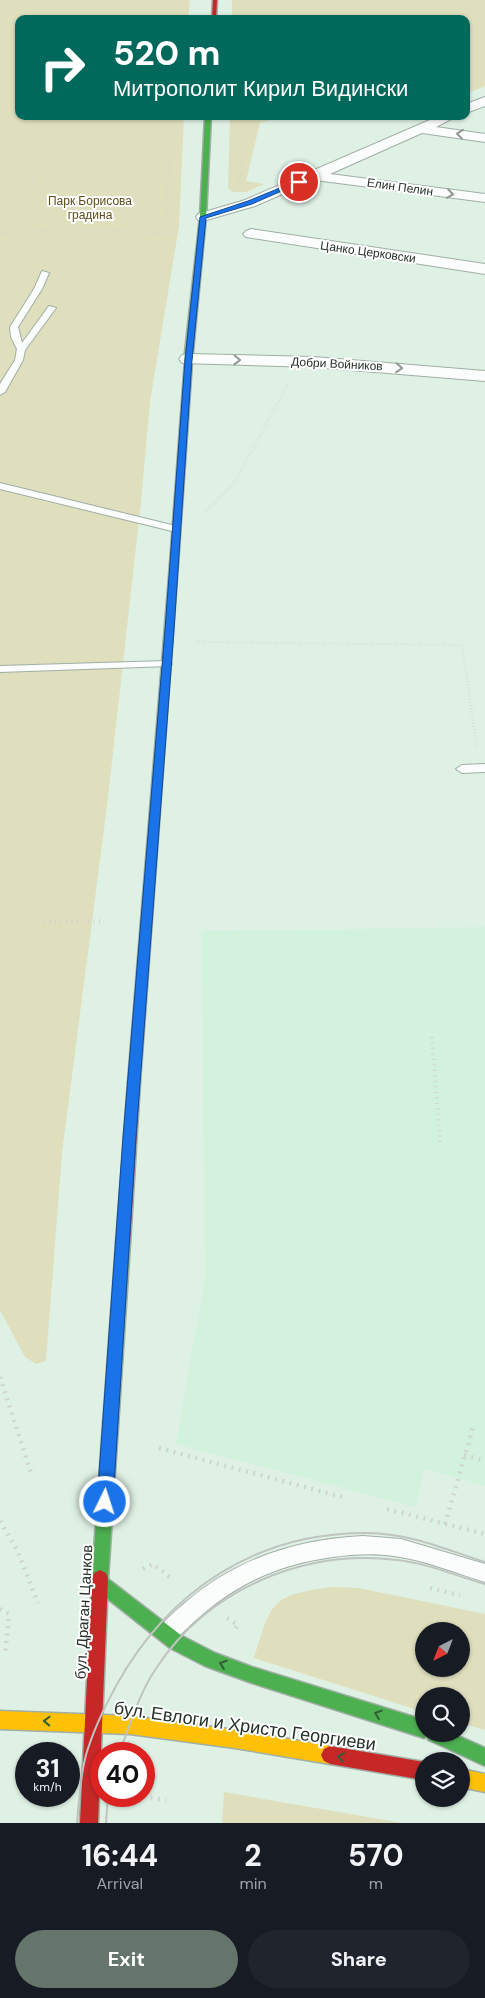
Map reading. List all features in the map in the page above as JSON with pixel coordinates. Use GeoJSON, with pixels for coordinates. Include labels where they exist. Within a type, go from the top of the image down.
{"type":"FeatureCollection","features":[{"type":"Feature","properties":{"kind":"street"},"geometry":{"type":"LineString","coordinates":[[214,15],[215,0]]}},
{"type":"Feature","properties":{"kind":"street"},"geometry":{"type":"LineString","coordinates":[[470,107],[485,101]]}},
{"type":"Feature","properties":{"kind":"street","name":"бул. Драган Цанков"},"geometry":{"type":"LineString","coordinates":[[90,1823],[100,1583],[130,1137],[188,360],[203,217],[208,120]]}},
{"type":"Feature","properties":{"kind":"street"},"geometry":{"type":"LineString","coordinates":[[203,217],[250,202],[315,176],[441,120]]}},
{"type":"Feature","properties":{"kind":"street"},"geometry":{"type":"LineString","coordinates":[[420,129],[485,138]]}},
{"type":"Feature","properties":{"kind":"street","name":"Елин Пелин"},"geometry":{"type":"LineString","coordinates":[[315,176],[485,198]]}},
{"type":"Feature","properties":{"kind":"street","name":"Цанко Церковски"},"geometry":{"type":"LineString","coordinates":[[251,234],[485,269]]}},
{"type":"Feature","properties":{"kind":"street","name":"Добри Войников"},"geometry":{"type":"LineString","coordinates":[[188,360],[300,362],[375,366],[485,376]]}},
{"type":"Feature","properties":{"kind":"street"},"geometry":{"type":"LineString","coordinates":[[100,1583],[176,1642],[211,1660],[415,1726]]}},
{"type":"Feature","properties":{"kind":"street","name":"бул. Евлоги и Христо Георгиеви"},"geometry":{"type":"LineString","coordinates":[[0,1720],[130,1725],[235,1739],[415,1769]]}},
{"type":"Feature","properties":{"kind":"street"},"geometry":{"type":"LineString","coordinates":[[452,1742],[485,1757]]}},
{"type":"Feature","properties":{"kind":"street"},"geometry":{"type":"LineString","coordinates":[[470,1780],[485,1783]]}},
{"type":"Feature","properties":{"kind":"lane"},"geometry":{"type":"LineString","coordinates":[[21,349],[15,337],[14,327],[38,289],[44,273]]}},
{"type":"Feature","properties":{"kind":"lane"},"geometry":{"type":"LineString","coordinates":[[0,392],[19,360],[21,349],[32,338],[52,308]]}},
{"type":"Feature","properties":{"kind":"lane"},"geometry":{"type":"LineString","coordinates":[[0,486],[176,530]]}},
{"type":"Feature","properties":{"kind":"lane"},"geometry":{"type":"LineString","coordinates":[[0,669],[166,664]]}},
{"type":"Feature","properties":{"kind":"lane"},"geometry":{"type":"LineString","coordinates":[[462,769],[483,768]]}},
{"type":"Feature","properties":{"kind":"lane"},"geometry":{"type":"LineString","coordinates":[[166,1634],[200,1600],[241,1574],[278,1558],[312,1549],[364,1544],[400,1548],[485,1573]]}},
{"type":"Feature","properties":{"kind":"path"},"geometry":{"type":"LineString","coordinates":[[68,15],[77,0]]}},
{"type":"Feature","properties":{"kind":"path"},"geometry":{"type":"LineString","coordinates":[[181,15],[183,0]]}},
{"type":"Feature","properties":{"kind":"path"},"geometry":{"type":"LineString","coordinates":[[254,15],[255,0]]}},
{"type":"Feature","properties":{"kind":"path"},"geometry":{"type":"LineString","coordinates":[[0,52],[5,60],[6,70],[0,78]]}},
{"type":"Feature","properties":{"kind":"path"},"geometry":{"type":"LineString","coordinates":[[0,197],[33,182],[75,128],[76,120]]}},
{"type":"Feature","properties":{"kind":"path"},"geometry":{"type":"LineString","coordinates":[[0,233],[68,229],[180,234],[166,213],[173,120]]}},
{"type":"Feature","properties":{"kind":"path"},"geometry":{"type":"LineString","coordinates":[[238,183],[246,120]]}},
{"type":"Feature","properties":{"kind":"path"},"geometry":{"type":"LineString","coordinates":[[0,163],[48,191],[120,216],[156,233]]}},
{"type":"Feature","properties":{"kind":"path"},"geometry":{"type":"LineString","coordinates":[[204,513],[235,482],[300,362]]}},
{"type":"Feature","properties":{"kind":"path"},"geometry":{"type":"LineString","coordinates":[[194,642],[462,645],[483,768]]}},
{"type":"Feature","properties":{"kind":"path"},"geometry":{"type":"LineString","coordinates":[[44,922],[103,921]]}},
{"type":"Feature","properties":{"kind":"path"},"geometry":{"type":"LineString","coordinates":[[432,1037],[440,1142]]}},
{"type":"Feature","properties":{"kind":"path"},"geometry":{"type":"LineString","coordinates":[[0,1377],[32,1476]]}},
{"type":"Feature","properties":{"kind":"path"},"geometry":{"type":"LineString","coordinates":[[445,1524],[473,1428]]}},
{"type":"Feature","properties":{"kind":"path"},"geometry":{"type":"LineString","coordinates":[[159,1448],[342,1497]]}},
{"type":"Feature","properties":{"kind":"path"},"geometry":{"type":"LineString","coordinates":[[464,1455],[485,1461]]}},
{"type":"Feature","properties":{"kind":"path"},"geometry":{"type":"LineString","coordinates":[[387,1509],[485,1534]]}},
{"type":"Feature","properties":{"kind":"path"},"geometry":{"type":"LineString","coordinates":[[0,1521],[18,1552],[38,1603]]}},
{"type":"Feature","properties":{"kind":"path"},"geometry":{"type":"LineString","coordinates":[[144,1569],[153,1564],[172,1579]]}},
{"type":"Feature","properties":{"kind":"path"},"geometry":{"type":"LineString","coordinates":[[430,1588],[467,1597]]}},
{"type":"Feature","properties":{"kind":"path"},"geometry":{"type":"LineString","coordinates":[[0,1609],[9,1614],[4,1656]]}},
{"type":"Feature","properties":{"kind":"path"},"geometry":{"type":"LineString","coordinates":[[224,1616],[238,1625]]}},
{"type":"Feature","properties":{"kind":"path"},"geometry":{"type":"LineString","coordinates":[[155,1799],[166,1800]]}},
{"type":"Feature","properties":{"kind":"shaded area"},"geometry":{"type":"Polygon","coordinates":[[[485,927],[485,1486],[425,1469],[415,1507],[176,1444],[205,1276],[201,931],[485,927]]]}},
{"type":"Feature","properties":{"kind":"green space","name":"Парк Борисова градина"},"geometry":{"type":"Polygon","coordinates":[[[0,0],[190,0],[188,15],[15,15],[15,120],[184,120],[179,226],[150,402],[141,502],[107,806],[62,1153],[46,1361],[36,1364],[25,1357],[0,1310],[0,0]]]}},
{"type":"Feature","properties":{"kind":"green space"},"geometry":{"type":"Polygon","coordinates":[[[232,0],[485,0],[485,86],[470,92],[470,15],[232,15],[232,0]]]}},
{"type":"Feature","properties":{"kind":"green space"},"geometry":{"type":"Polygon","coordinates":[[[230,120],[268,120],[260,123],[246,181],[264,184],[246,192],[232,192],[228,188],[230,120]]]}},
{"type":"Feature","properties":{"kind":"green space"},"geometry":{"type":"Polygon","coordinates":[[[333,1587],[359,1588],[485,1614],[485,1730],[470,1726],[470,1687],[415,1687],[415,1709],[254,1658],[270,1613],[285,1598],[297,1593],[333,1587]]]}},
{"type":"Feature","properties":{"kind":"green space"},"geometry":{"type":"Polygon","coordinates":[[[224,1792],[402,1823],[222,1823],[224,1792]]]}},
{"type":"Feature","properties":{"kind":"tram line"},"geometry":{"type":"LineString","coordinates":[[77,1823],[81,1780],[86,1755],[99,1720],[116,1686],[137,1652],[162,1621],[190,1595],[220,1573],[253,1556],[289,1543],[327,1535],[368,1533],[413,1539],[485,1562]]}},
{"type":"Feature","properties":{"kind":"tram line"},"geometry":{"type":"LineString","coordinates":[[123,1742],[145,1687],[157,1667],[179,1639],[204,1615],[232,1596],[262,1580],[294,1568],[328,1561],[362,1558],[397,1560],[419,1564],[485,1584]]}},
{"type":"Feature","properties":{"kind":"tram line"},"geometry":{"type":"LineString","coordinates":[[106,1823],[107,1807]]}},
{"type":"Feature","properties":{"kind":"traffic: fast"},"geometry":{"type":"LineString","coordinates":[[188,362],[203,217],[208,120]]}},
{"type":"Feature","properties":{"kind":"traffic: fast"},"geometry":{"type":"LineString","coordinates":[[134,1082],[174,564]]}},
{"type":"Feature","properties":{"kind":"traffic: fast"},"geometry":{"type":"LineString","coordinates":[[100,1578],[123,1243]]}},
{"type":"Feature","properties":{"kind":"traffic: fast"},"geometry":{"type":"LineString","coordinates":[[100,1583],[176,1642],[211,1660],[252,1675],[415,1726]]}},
{"type":"Feature","properties":{"kind":"traffic: fast"},"geometry":{"type":"LineString","coordinates":[[452,1742],[485,1757]]}},
{"type":"Feature","properties":{"kind":"traffic: slow"},"geometry":{"type":"LineString","coordinates":[[0,1720],[130,1725],[235,1739],[330,1755]]}},
{"type":"Feature","properties":{"kind":"traffic: slow"},"geometry":{"type":"LineString","coordinates":[[470,1780],[485,1783]]}},
{"type":"Feature","properties":{"kind":"traffic: jam"},"geometry":{"type":"LineString","coordinates":[[214,15],[215,0]]}},
{"type":"Feature","properties":{"kind":"traffic: jam"},"geometry":{"type":"LineString","coordinates":[[174,564],[188,362]]}},
{"type":"Feature","properties":{"kind":"traffic: jam"},"geometry":{"type":"LineString","coordinates":[[123,1243],[134,1082]]}},
{"type":"Feature","properties":{"kind":"traffic: jam"},"geometry":{"type":"LineString","coordinates":[[89,1823],[100,1578]]}},
{"type":"Feature","properties":{"kind":"traffic: jam"},"geometry":{"type":"LineString","coordinates":[[330,1755],[415,1769]]}},
{"type":"Feature","properties":{"kind":"route"},"geometry":{"type":"LineString","coordinates":[[105,1502],[157,773],[170,630],[188,360],[203,217],[250,202],[299,182]]}}]}
